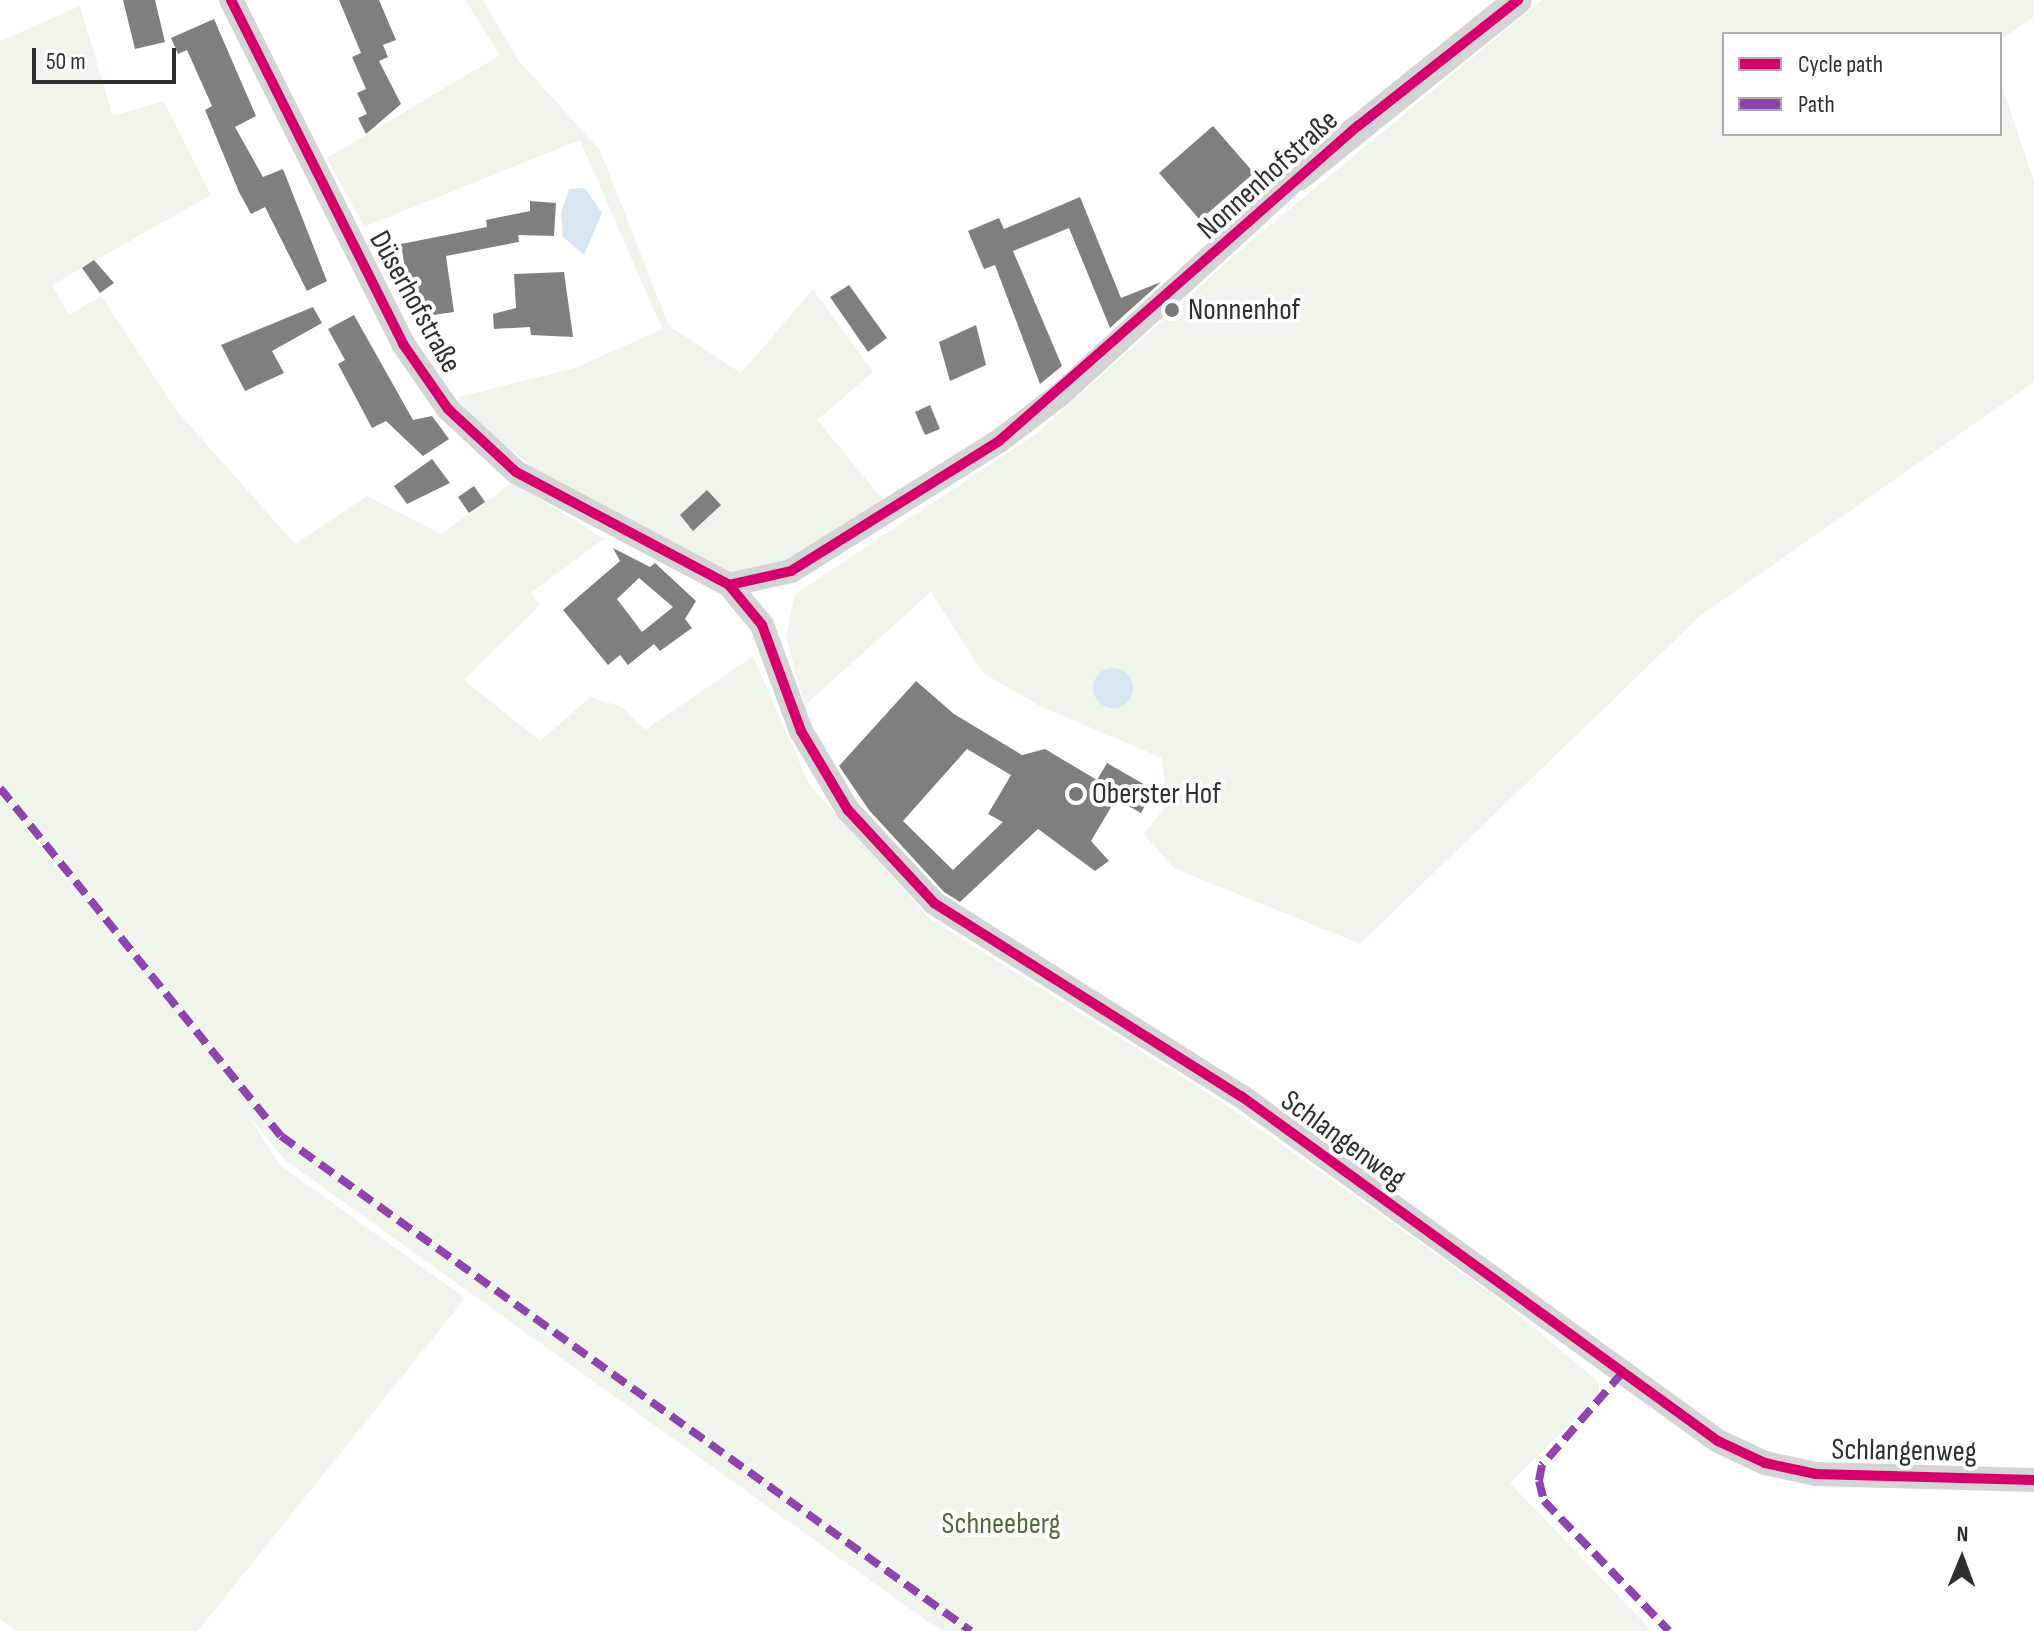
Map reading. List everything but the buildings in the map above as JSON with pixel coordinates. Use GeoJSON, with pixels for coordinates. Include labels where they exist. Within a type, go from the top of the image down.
{"type":"FeatureCollection","features":[{"type":"Feature","properties":{"kind":"street","name":"Düserhofstraße"},"geometry":{"type":"LineString","coordinates":[[231,0],[403,344],[448,409],[516,472],[729,585],[762,625]]}},
{"type":"Feature","properties":{"kind":"street","name":"Nonnenhofstraße"},"geometry":{"type":"LineString","coordinates":[[729,585],[772,579],[999,441],[1061,394],[1298,177],[1518,0]]}},
{"type":"Feature","properties":{"kind":"street"},"geometry":{"type":"LineString","coordinates":[[762,625],[772,579]]}},
{"type":"Feature","properties":{"kind":"street","name":"Schlangenweg"},"geometry":{"type":"LineString","coordinates":[[762,625],[801,731],[848,810],[934,903],[1241,1096],[1718,1441],[1765,1463],[1816,1474],[2034,1480]]}},
{"type":"Feature","properties":{"kind":"green space"},"geometry":{"type":"Polygon","coordinates":[[[465,0],[483,0],[518,60],[600,150],[669,326],[741,373],[813,289],[873,372],[817,420],[884,501],[784,564],[732,574],[543,476],[472,418],[458,397],[575,368],[662,329],[580,140],[364,227],[327,158],[500,55],[465,0]]]}},
{"type":"Feature","properties":{"kind":"green space"},"geometry":{"type":"Polygon","coordinates":[[[1542,0],[2034,0],[2034,17],[2002,39],[2002,32],[1722,32],[1722,136],[2002,136],[2002,86],[2034,181],[2034,382],[1700,616],[1360,944],[1174,868],[1144,834],[1167,804],[1162,758],[1040,706],[983,673],[931,592],[805,705],[786,637],[795,594],[1036,434],[1246,245],[1542,0]]]}},
{"type":"Feature","properties":{"kind":"green space","name":"Schneeberg"},"geometry":{"type":"Polygon","coordinates":[[[80,6],[113,116],[164,101],[211,195],[52,285],[69,315],[101,296],[177,411],[295,544],[367,496],[441,534],[513,482],[604,539],[531,593],[540,605],[464,680],[540,741],[590,697],[622,707],[645,730],[753,656],[809,784],[930,919],[1216,1098],[1499,1299],[1599,1382],[1599,1395],[1510,1483],[1652,1631],[941,1631],[285,1160],[248,1115],[280,1165],[465,1298],[198,1631],[17,1631],[0,1619],[0,794],[84,904],[0,786],[0,41],[80,6]]]}},
{"type":"Feature","properties":{"kind":"water"},"geometry":{"type":"Polygon","coordinates":[[[585,188],[602,213],[584,255],[563,237],[561,213],[569,189],[585,188]]]}},
{"type":"Feature","properties":{"kind":"water"},"geometry":{"type":"Polygon","coordinates":[[[1113,668],[1127,674],[1133,688],[1127,702],[1113,708],[1099,702],[1093,688],[1099,674],[1113,668]]]}},
{"type":"Feature","properties":{"kind":"marked path"},"geometry":{"type":"LineString","coordinates":[[0,788],[281,1136],[971,1631]]}},
{"type":"Feature","properties":{"kind":"marked path"},"geometry":{"type":"LineString","coordinates":[[1622,1373],[1542,1465],[1539,1481],[1544,1501],[1669,1631]]}},
{"type":"Feature","properties":{"kind":"cycle path"},"geometry":{"type":"LineString","coordinates":[[231,0],[403,344],[448,409],[516,472],[729,585],[791,571],[999,441],[1358,126],[1518,0]]}},
{"type":"Feature","properties":{"kind":"cycle path"},"geometry":{"type":"LineString","coordinates":[[729,585],[762,625],[801,731],[848,810],[934,903],[1241,1096],[1718,1441],[1765,1463],[1816,1474],[2034,1480]]}},
{"type":"Feature","properties":{"kind":"place","name":"Nonnenhof"},"geometry":{"type":"Point","coordinates":[1172,310]}},
{"type":"Feature","properties":{"kind":"place","name":"Oberster Hof"},"geometry":{"type":"Point","coordinates":[1076,794]}}]}
